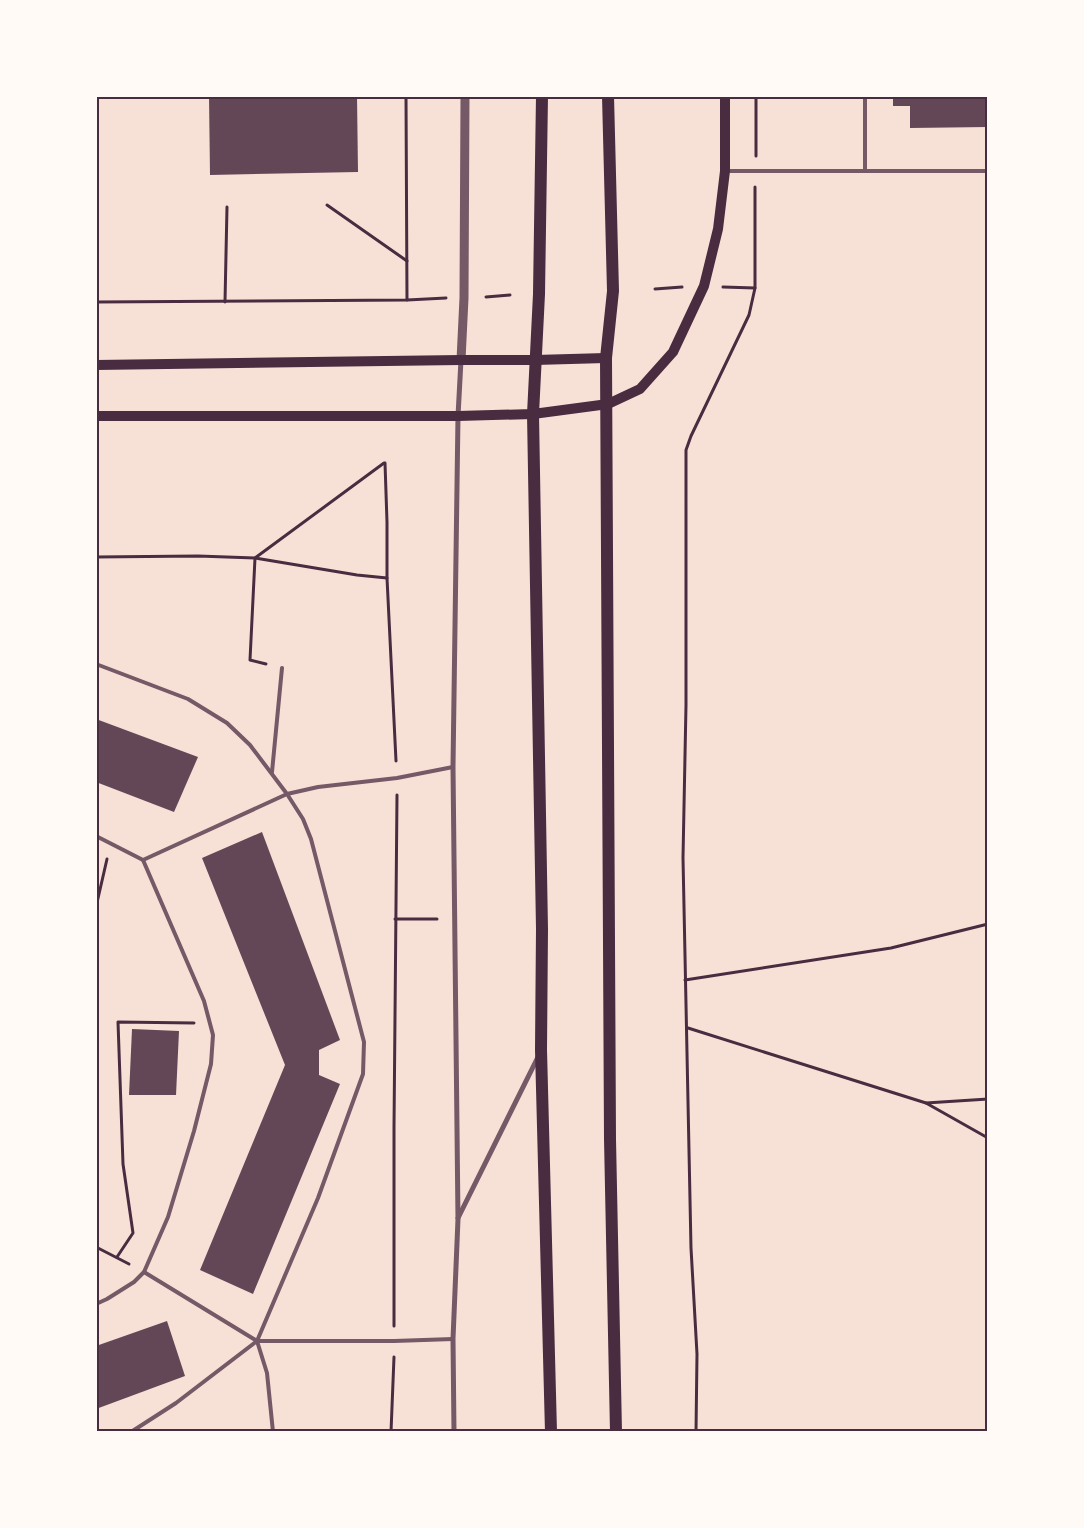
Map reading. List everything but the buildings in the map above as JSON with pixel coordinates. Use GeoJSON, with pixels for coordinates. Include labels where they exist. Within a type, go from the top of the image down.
{"type":"FeatureCollection","features":[{"type":"Feature","properties":{"kind":"main road"},"geometry":{"type":"LineString","coordinates":[[542,96],[539,294],[533,414],[542,919],[541,1050],[551,1432]]}},
{"type":"Feature","properties":{"kind":"main road"},"geometry":{"type":"LineString","coordinates":[[608,96],[612,290],[606,358],[608,404],[610,1139],[616,1432]]}},
{"type":"Feature","properties":{"kind":"main road"},"geometry":{"type":"LineString","coordinates":[[96,416],[458,416],[533,414],[608,404],[640,389],[673,352],[704,286],[718,228],[725,171],[725,96]]}},
{"type":"Feature","properties":{"kind":"main road"},"geometry":{"type":"LineString","coordinates":[[96,365],[606,358]]}},
{"type":"Feature","properties":{"kind":"street"},"geometry":{"type":"LineString","coordinates":[[454,1432],[453,1339],[458,1219],[453,767],[458,416],[464,298],[465,96]]}},
{"type":"Feature","properties":{"kind":"street"},"geometry":{"type":"LineString","coordinates":[[458,1219],[541,1050]]}},
{"type":"Feature","properties":{"kind":"lane"},"geometry":{"type":"LineString","coordinates":[[865,96],[865,171]]}},
{"type":"Feature","properties":{"kind":"lane"},"geometry":{"type":"LineString","coordinates":[[725,171],[988,171]]}},
{"type":"Feature","properties":{"kind":"lane"},"geometry":{"type":"LineString","coordinates":[[96,664],[188,699],[227,723],[250,745],[287,794],[303,819],[311,839],[364,1042],[363,1074],[318,1198],[257,1341],[176,1403],[131,1432]]}},
{"type":"Feature","properties":{"kind":"lane"},"geometry":{"type":"LineString","coordinates":[[272,773],[282,668]]}},
{"type":"Feature","properties":{"kind":"lane"},"geometry":{"type":"LineString","coordinates":[[143,860],[287,794],[318,787],[397,778],[453,767]]}},
{"type":"Feature","properties":{"kind":"lane"},"geometry":{"type":"LineString","coordinates":[[96,836],[143,860],[204,1001],[213,1035],[211,1064],[194,1130],[168,1216],[144,1272],[134,1282],[96,1304]]}},
{"type":"Feature","properties":{"kind":"lane"},"geometry":{"type":"LineString","coordinates":[[144,1272],[257,1341],[453,1339]]}},
{"type":"Feature","properties":{"kind":"lane"},"geometry":{"type":"LineString","coordinates":[[257,1341],[267,1373],[273,1432]]}},
{"type":"Feature","properties":{"kind":"path"},"geometry":{"type":"LineString","coordinates":[[406,96],[407,300]]}},
{"type":"Feature","properties":{"kind":"path"},"geometry":{"type":"LineString","coordinates":[[696,1432],[697,1354],[692,1248],[683,858],[686,705],[686,450],[749,315],[755,288],[756,96]]}},
{"type":"Feature","properties":{"kind":"path"},"geometry":{"type":"LineString","coordinates":[[327,204],[407,262]]}},
{"type":"Feature","properties":{"kind":"path"},"geometry":{"type":"LineString","coordinates":[[225,302],[227,207]]}},
{"type":"Feature","properties":{"kind":"path"},"geometry":{"type":"LineString","coordinates":[[704,286],[755,288]]}},
{"type":"Feature","properties":{"kind":"path"},"geometry":{"type":"LineString","coordinates":[[486,297],[510,295]]}},
{"type":"Feature","properties":{"kind":"path"},"geometry":{"type":"LineString","coordinates":[[96,302],[407,300],[448,298]]}},
{"type":"Feature","properties":{"kind":"path"},"geometry":{"type":"LineString","coordinates":[[254,558],[384,463],[387,578],[397,778],[394,1341],[391,1432]]}},
{"type":"Feature","properties":{"kind":"path"},"geometry":{"type":"LineString","coordinates":[[96,557],[198,556],[254,558],[350,574],[387,578]]}},
{"type":"Feature","properties":{"kind":"path"},"geometry":{"type":"LineString","coordinates":[[254,558],[250,660],[282,668]]}},
{"type":"Feature","properties":{"kind":"path"},"geometry":{"type":"LineString","coordinates":[[96,906],[111,843]]}},
{"type":"Feature","properties":{"kind":"path"},"geometry":{"type":"LineString","coordinates":[[396,919],[437,919]]}},
{"type":"Feature","properties":{"kind":"path"},"geometry":{"type":"LineString","coordinates":[[685,980],[891,948],[988,924]]}},
{"type":"Feature","properties":{"kind":"path"},"geometry":{"type":"LineString","coordinates":[[96,960],[97,966]]}},
{"type":"Feature","properties":{"kind":"path"},"geometry":{"type":"LineString","coordinates":[[117,1257],[133,1233],[123,1164],[118,1022],[210,1023]]}},
{"type":"Feature","properties":{"kind":"path"},"geometry":{"type":"LineString","coordinates":[[688,1028],[926,1103],[988,1138]]}},
{"type":"Feature","properties":{"kind":"path"},"geometry":{"type":"LineString","coordinates":[[926,1103],[988,1099]]}},
{"type":"Feature","properties":{"kind":"path"},"geometry":{"type":"LineString","coordinates":[[96,1246],[144,1272]]}}]}
